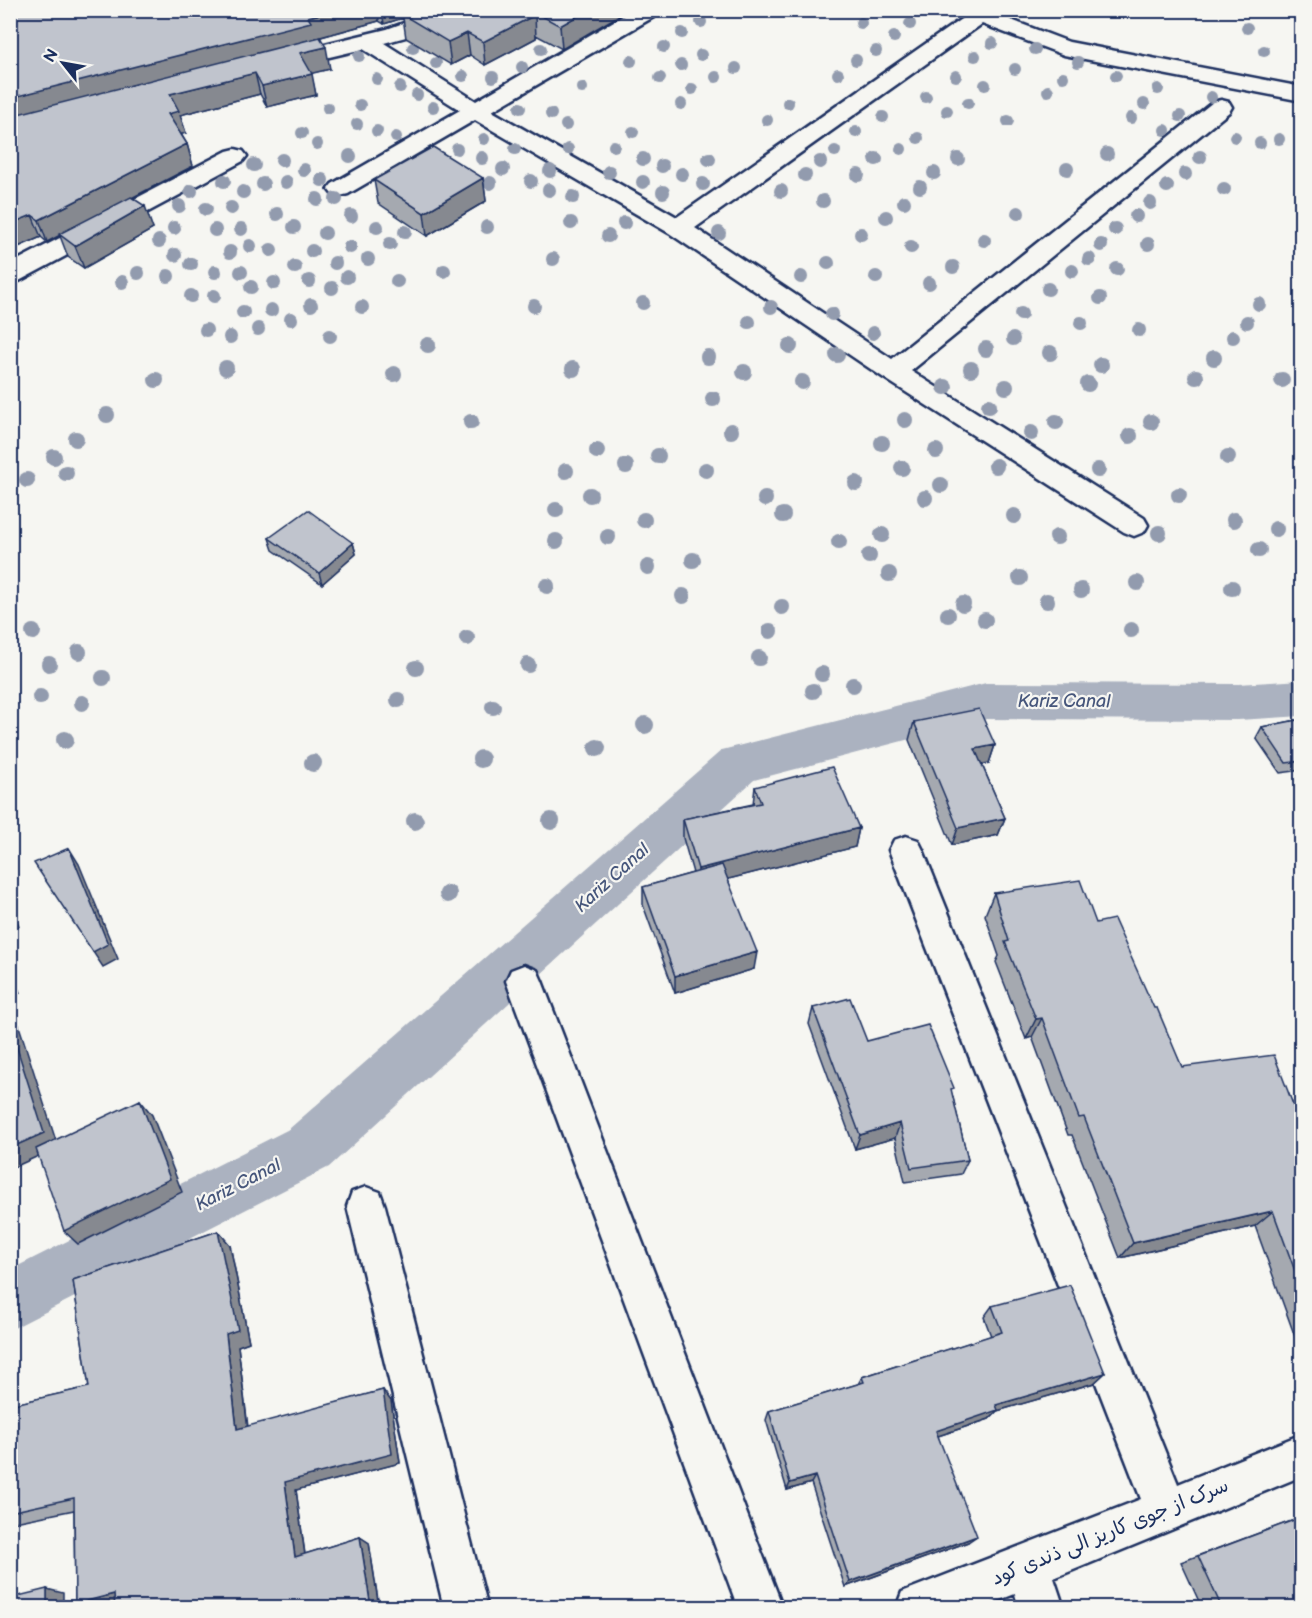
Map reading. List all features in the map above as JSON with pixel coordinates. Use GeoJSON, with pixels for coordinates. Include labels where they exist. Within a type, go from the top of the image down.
{"type":"FeatureCollection","features":[{"type":"Feature","properties":{"kind":"street"},"geometry":{"type":"LineString","coordinates":[[262,67],[441,18],[457,10]]}},
{"type":"Feature","properties":{"kind":"street"},"geometry":{"type":"LineString","coordinates":[[340,189],[649,10]]}},
{"type":"Feature","properties":{"kind":"street"},"geometry":{"type":"LineString","coordinates":[[678,228],[971,14],[1064,48],[1302,94]]}},
{"type":"Feature","properties":{"kind":"street"},"geometry":{"type":"LineString","coordinates":[[364,40],[475,110],[678,228],[893,372],[1134,525]]}},
{"type":"Feature","properties":{"kind":"street"},"geometry":{"type":"LineString","coordinates":[[893,372],[1221,107]]}},
{"type":"Feature","properties":{"kind":"street"},"geometry":{"type":"LineString","coordinates":[[10,275],[235,156]]}},
{"type":"Feature","properties":{"kind":"street"},"geometry":{"type":"LineString","coordinates":[[906,850],[1167,1510]]}},
{"type":"Feature","properties":{"kind":"street"},"geometry":{"type":"LineString","coordinates":[[524,981],[761,1608]]}},
{"type":"Feature","properties":{"kind":"street"},"geometry":{"type":"LineString","coordinates":[[366,1206],[466,1608]]}},
{"type":"Feature","properties":{"kind":"street","name":"سرک از جوی کاریز الی ذندی کود"},"geometry":{"type":"LineString","coordinates":[[918,1608],[1028,1567],[1302,1455]]}},
{"type":"Feature","properties":{"kind":"street"},"geometry":{"type":"LineString","coordinates":[[1028,1567],[1042,1608]]}},
{"type":"Feature","properties":{"kind":"building"},"geometry":{"type":"Polygon","coordinates":[[[10,10],[335,10],[308,17],[311,22],[10,98],[10,10]]]}},
{"type":"Feature","properties":{"kind":"building"},"geometry":{"type":"Polygon","coordinates":[[[419,10],[527,10],[535,15],[483,42],[467,33],[448,42],[403,15],[419,10]]]}},
{"type":"Feature","properties":{"kind":"building"},"geometry":{"type":"Polygon","coordinates":[[[531,10],[588,10],[560,26],[531,10]]]}},
{"type":"Feature","properties":{"kind":"building"},"geometry":{"type":"Polygon","coordinates":[[[320,37],[326,47],[300,53],[312,74],[262,86],[255,73],[170,94],[179,111],[168,114],[187,144],[39,220],[32,215],[10,224],[10,116],[320,37]]]}},
{"type":"Feature","properties":{"kind":"building"},"geometry":{"type":"Polygon","coordinates":[[[433,147],[483,178],[424,213],[374,180],[433,147]]]}},
{"type":"Feature","properties":{"kind":"building"},"geometry":{"type":"Polygon","coordinates":[[[131,197],[145,206],[75,246],[59,234],[131,197]]]}},
{"type":"Feature","properties":{"kind":"building"},"geometry":{"type":"Polygon","coordinates":[[[308,510],[353,543],[319,573],[269,538],[308,510]]]}},
{"type":"Feature","properties":{"kind":"building"},"geometry":{"type":"Polygon","coordinates":[[[979,709],[995,745],[975,749],[1005,818],[958,828],[914,722],[979,709]]]}},
{"type":"Feature","properties":{"kind":"building"},"geometry":{"type":"Polygon","coordinates":[[[1302,719],[1302,761],[1286,763],[1262,727],[1302,719]]]}},
{"type":"Feature","properties":{"kind":"building"},"geometry":{"type":"Polygon","coordinates":[[[832,767],[859,828],[698,869],[683,819],[761,803],[755,787],[832,767]]]}},
{"type":"Feature","properties":{"kind":"building"},"geometry":{"type":"Polygon","coordinates":[[[69,848],[108,944],[93,952],[34,863],[69,848]]]}},
{"type":"Feature","properties":{"kind":"building"},"geometry":{"type":"Polygon","coordinates":[[[722,865],[757,952],[675,976],[643,887],[722,865]]]}},
{"type":"Feature","properties":{"kind":"building"},"geometry":{"type":"Polygon","coordinates":[[[1080,880],[1096,923],[1114,919],[1154,1008],[1157,1008],[1182,1067],[1274,1055],[1302,1128],[1302,1290],[1273,1211],[1133,1243],[1084,1117],[1079,1118],[1042,1018],[1036,1019],[1005,942],[1009,941],[994,893],[1080,880]]]}},
{"type":"Feature","properties":{"kind":"building"},"geometry":{"type":"Polygon","coordinates":[[[850,998],[867,1041],[928,1025],[954,1088],[951,1089],[968,1160],[911,1168],[900,1123],[860,1135],[813,1008],[850,998]]]}},
{"type":"Feature","properties":{"kind":"building"},"geometry":{"type":"Polygon","coordinates":[[[10,1026],[44,1133],[10,1148],[10,1026]]]}},
{"type":"Feature","properties":{"kind":"building"},"geometry":{"type":"Polygon","coordinates":[[[140,1100],[170,1179],[64,1231],[36,1149],[140,1100]]]}},
{"type":"Feature","properties":{"kind":"building"},"geometry":{"type":"Polygon","coordinates":[[[218,1231],[238,1330],[226,1334],[237,1429],[383,1390],[392,1454],[285,1482],[295,1557],[360,1537],[371,1608],[115,1608],[114,1594],[75,1604],[74,1498],[10,1512],[10,1405],[89,1387],[73,1280],[218,1231]]]}},
{"type":"Feature","properties":{"kind":"building"},"geometry":{"type":"Polygon","coordinates":[[[1070,1285],[1105,1373],[996,1405],[998,1410],[936,1431],[977,1536],[850,1582],[815,1476],[790,1483],[769,1411],[864,1382],[862,1377],[1002,1332],[992,1306],[1070,1285]]]}},
{"type":"Feature","properties":{"kind":"building"},"geometry":{"type":"Polygon","coordinates":[[[1302,1517],[1302,1608],[1222,1608],[1198,1556],[1302,1517]]]}},
{"type":"Feature","properties":{"kind":"building"},"geometry":{"type":"Polygon","coordinates":[[[47,1589],[47,1608],[10,1608],[10,1598],[47,1589]]]}},
{"type":"Feature","properties":{"kind":"building"},"geometry":{"type":"Polygon","coordinates":[[[393,1602],[394,1608],[375,1608],[393,1602]]]}},
{"type":"Feature","properties":{"kind":"waterway","name":"Kariz Canal"},"geometry":{"type":"LineString","coordinates":[[10,1301],[309,1148],[739,764],[986,701],[1238,702],[1302,698]]}}]}
